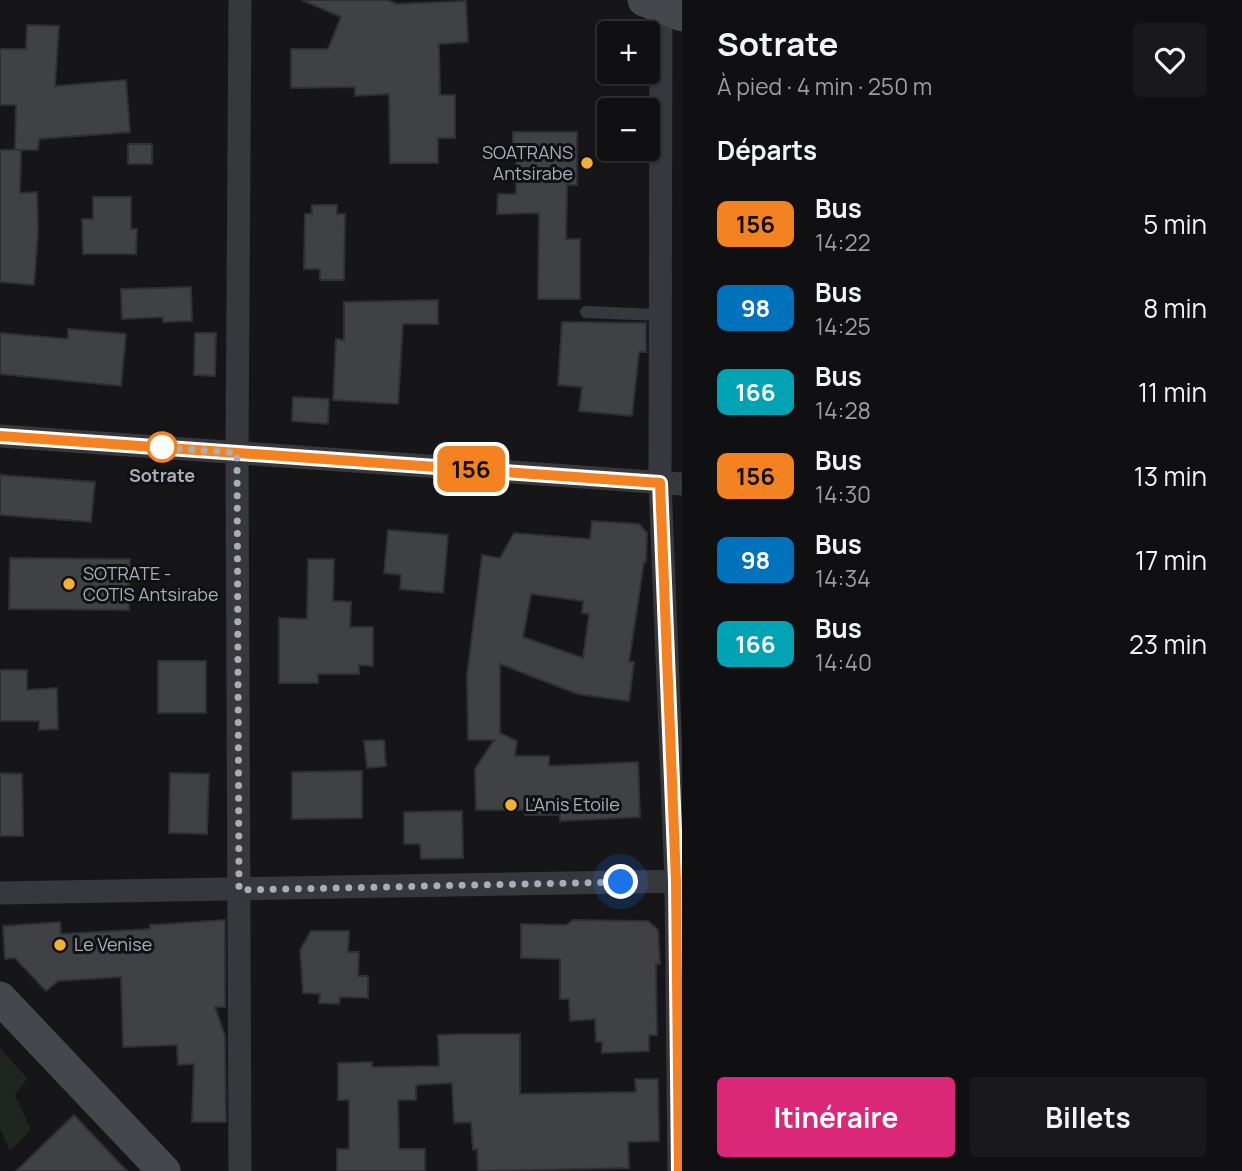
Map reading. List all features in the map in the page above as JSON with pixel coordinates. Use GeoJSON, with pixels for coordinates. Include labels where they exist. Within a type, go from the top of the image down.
{"type":"FeatureCollection","features":[{"type":"Feature","properties":{"kind":"main road"},"geometry":{"type":"LineString","coordinates":[[0,998],[164,1171]]}},
{"type":"Feature","properties":{"kind":"street"},"geometry":{"type":"LineString","coordinates":[[240,0],[237,453],[240,1171]]}},
{"type":"Feature","properties":{"kind":"street"},"geometry":{"type":"LineString","coordinates":[[665,4],[659,315],[671,483],[679,881],[679,1171]]}},
{"type":"Feature","properties":{"kind":"street"},"geometry":{"type":"LineString","coordinates":[[0,436],[671,483]]}},
{"type":"Feature","properties":{"kind":"street"},"geometry":{"type":"LineString","coordinates":[[0,893],[679,881]]}},
{"type":"Feature","properties":{"kind":"lane"},"geometry":{"type":"LineString","coordinates":[[586,312],[659,315]]}},
{"type":"Feature","properties":{"kind":"shaded area"},"geometry":{"type":"Polygon","coordinates":[[[0,1048],[27,1078],[15,1095],[31,1130],[10,1151],[0,1128],[0,1048]]]}},
{"type":"Feature","properties":{"kind":"building"},"geometry":{"type":"Polygon","coordinates":[[[302,0],[388,0],[396,4],[466,1],[468,42],[439,44],[440,95],[455,95],[455,138],[438,138],[438,163],[390,163],[389,94],[355,96],[355,87],[291,88],[291,49],[328,49],[341,17],[302,0]]]}},
{"type":"Feature","properties":{"kind":"building"},"geometry":{"type":"Polygon","coordinates":[[[27,25],[59,26],[55,86],[126,80],[130,132],[39,139],[38,150],[15,150],[16,105],[0,105],[0,49],[26,49],[27,25]]]}},
{"type":"Feature","properties":{"kind":"building"},"geometry":{"type":"Polygon","coordinates":[[[513,132],[577,132],[577,185],[567,185],[566,239],[580,239],[580,299],[538,299],[539,213],[497,214],[498,194],[516,194],[513,132]]]}},
{"type":"Feature","properties":{"kind":"building"},"geometry":{"type":"Polygon","coordinates":[[[128,144],[152,144],[152,164],[128,164],[128,144]]]}},
{"type":"Feature","properties":{"kind":"building"},"geometry":{"type":"Polygon","coordinates":[[[0,150],[21,150],[20,193],[37,192],[38,232],[34,285],[0,282],[0,150]]]}},
{"type":"Feature","properties":{"kind":"building"},"geometry":{"type":"Polygon","coordinates":[[[93,197],[131,197],[131,229],[137,229],[136,254],[83,254],[82,219],[93,219],[93,197]]]}},
{"type":"Feature","properties":{"kind":"building"},"geometry":{"type":"Polygon","coordinates":[[[312,205],[337,205],[337,214],[345,214],[344,280],[320,280],[320,269],[304,269],[305,214],[312,214],[312,205]]]}},
{"type":"Feature","properties":{"kind":"building"},"geometry":{"type":"Polygon","coordinates":[[[191,287],[192,321],[163,322],[163,317],[122,319],[121,289],[191,287]]]}},
{"type":"Feature","properties":{"kind":"building"},"geometry":{"type":"Polygon","coordinates":[[[438,300],[438,324],[403,324],[398,404],[333,400],[336,339],[344,340],[344,302],[438,300]]]}},
{"type":"Feature","properties":{"kind":"building"},"geometry":{"type":"Polygon","coordinates":[[[562,322],[646,323],[646,352],[639,352],[632,416],[579,411],[582,387],[558,385],[562,322]]]}},
{"type":"Feature","properties":{"kind":"building"},"geometry":{"type":"Polygon","coordinates":[[[68,329],[126,334],[121,386],[0,374],[0,333],[68,339],[68,329]]]}},
{"type":"Feature","properties":{"kind":"building"},"geometry":{"type":"Polygon","coordinates":[[[195,333],[216,333],[215,376],[194,375],[195,333]]]}},
{"type":"Feature","properties":{"kind":"building"},"geometry":{"type":"Polygon","coordinates":[[[293,397],[329,399],[328,424],[292,421],[293,397]]]}},
{"type":"Feature","properties":{"kind":"building"},"geometry":{"type":"Polygon","coordinates":[[[0,475],[95,482],[91,522],[0,515],[0,475]]]}},
{"type":"Feature","properties":{"kind":"building"},"geometry":{"type":"Polygon","coordinates":[[[592,521],[639,524],[647,533],[646,562],[629,662],[634,662],[629,701],[577,694],[500,664],[500,733],[517,741],[515,756],[549,756],[549,766],[638,762],[640,817],[560,821],[560,815],[525,815],[525,810],[476,810],[475,769],[494,740],[468,740],[467,675],[482,555],[500,558],[514,533],[590,539],[592,521]],[[531,594],[523,637],[583,658],[589,614],[582,613],[583,601],[531,594]]]}},
{"type":"Feature","properties":{"kind":"building"},"geometry":{"type":"Polygon","coordinates":[[[388,530],[448,535],[443,593],[400,589],[401,575],[384,573],[388,530]]]}},
{"type":"Feature","properties":{"kind":"building","name":"SOTRATE - COTIS Antsirabe"},"geometry":{"type":"Polygon","coordinates":[[[10,558],[130,559],[129,610],[9,609],[10,558]]]}},
{"type":"Feature","properties":{"kind":"building"},"geometry":{"type":"Polygon","coordinates":[[[308,559],[334,559],[333,601],[351,602],[350,627],[373,627],[373,666],[359,665],[359,674],[318,674],[318,683],[279,683],[279,618],[307,619],[308,559]]]}},
{"type":"Feature","properties":{"kind":"building"},"geometry":{"type":"Polygon","coordinates":[[[158,661],[206,661],[206,713],[158,713],[158,661]]]}},
{"type":"Feature","properties":{"kind":"building"},"geometry":{"type":"Polygon","coordinates":[[[0,670],[27,670],[27,690],[57,688],[58,729],[39,730],[39,721],[0,721],[0,670]]]}},
{"type":"Feature","properties":{"kind":"building"},"geometry":{"type":"Polygon","coordinates":[[[384,740],[386,766],[367,768],[364,741],[384,740]]]}},
{"type":"Feature","properties":{"kind":"building"},"geometry":{"type":"Polygon","coordinates":[[[362,771],[362,818],[292,819],[292,772],[362,771]]]}},
{"type":"Feature","properties":{"kind":"building"},"geometry":{"type":"Polygon","coordinates":[[[0,773],[22,774],[23,836],[0,836],[0,773]]]}},
{"type":"Feature","properties":{"kind":"building"},"geometry":{"type":"Polygon","coordinates":[[[170,773],[209,774],[207,834],[169,833],[170,773]]]}},
{"type":"Feature","properties":{"kind":"building"},"geometry":{"type":"Polygon","coordinates":[[[462,811],[463,858],[421,859],[420,844],[404,844],[404,812],[462,811]]]}},
{"type":"Feature","properties":{"kind":"building"},"geometry":{"type":"Polygon","coordinates":[[[225,920],[225,1007],[215,1007],[225,1036],[226,1122],[192,1122],[194,1064],[178,1065],[177,1045],[123,1047],[121,977],[58,981],[46,991],[15,958],[5,959],[3,926],[60,922],[61,934],[150,929],[150,925],[225,920]]]}},
{"type":"Feature","properties":{"kind":"building"},"geometry":{"type":"Polygon","coordinates":[[[573,920],[648,921],[658,930],[660,964],[656,964],[657,1035],[649,1035],[649,1051],[602,1053],[602,1042],[596,1042],[595,1019],[570,1021],[569,999],[560,999],[560,959],[521,958],[521,924],[566,925],[573,920]]]}},
{"type":"Feature","properties":{"kind":"building"},"geometry":{"type":"Polygon","coordinates":[[[311,931],[349,931],[348,952],[359,952],[358,976],[368,976],[368,998],[340,997],[339,1004],[319,1003],[320,994],[303,993],[300,950],[311,931]]]}},
{"type":"Feature","properties":{"kind":"building"},"geometry":{"type":"Polygon","coordinates":[[[520,1034],[520,1094],[636,1092],[635,1079],[658,1079],[659,1141],[628,1142],[629,1168],[478,1171],[477,1149],[473,1150],[471,1122],[454,1123],[452,1083],[416,1085],[416,1100],[398,1100],[399,1149],[425,1149],[425,1171],[337,1171],[337,1149],[349,1149],[349,1100],[338,1100],[338,1063],[372,1062],[372,1067],[439,1066],[438,1035],[520,1034]]]}},
{"type":"Feature","properties":{"kind":"building"},"geometry":{"type":"Polygon","coordinates":[[[74,1115],[127,1171],[16,1171],[74,1115]]]}},
{"type":"Feature","properties":{"kind":"bus line","name":"156"},"geometry":{"type":"LineString","coordinates":[[0,436],[660,483],[676,881],[679,1171]]}},
{"type":"Feature","properties":{"kind":"place","name":"SOATRANS Antsirabe"},"geometry":{"type":"Point","coordinates":[587,163]}},
{"type":"Feature","properties":{"kind":"place","name":"Sotrate"},"geometry":{"type":"Point","coordinates":[162,447]}},
{"type":"Feature","properties":{"kind":"place","name":"SOTRATE - COTIS Antsirabe"},"geometry":{"type":"Point","coordinates":[69,584]}},
{"type":"Feature","properties":{"kind":"place","name":"L'Anis Etoile"},"geometry":{"type":"Point","coordinates":[511,805]}},
{"type":"Feature","properties":{"kind":"place","name":"Le Venise"},"geometry":{"type":"Point","coordinates":[60,945]}},
{"type":"Feature","properties":{"kind":"route"},"geometry":{"type":"LineString","coordinates":[[162,447],[158,447],[237,453],[239,890],[621,882]]}}]}
